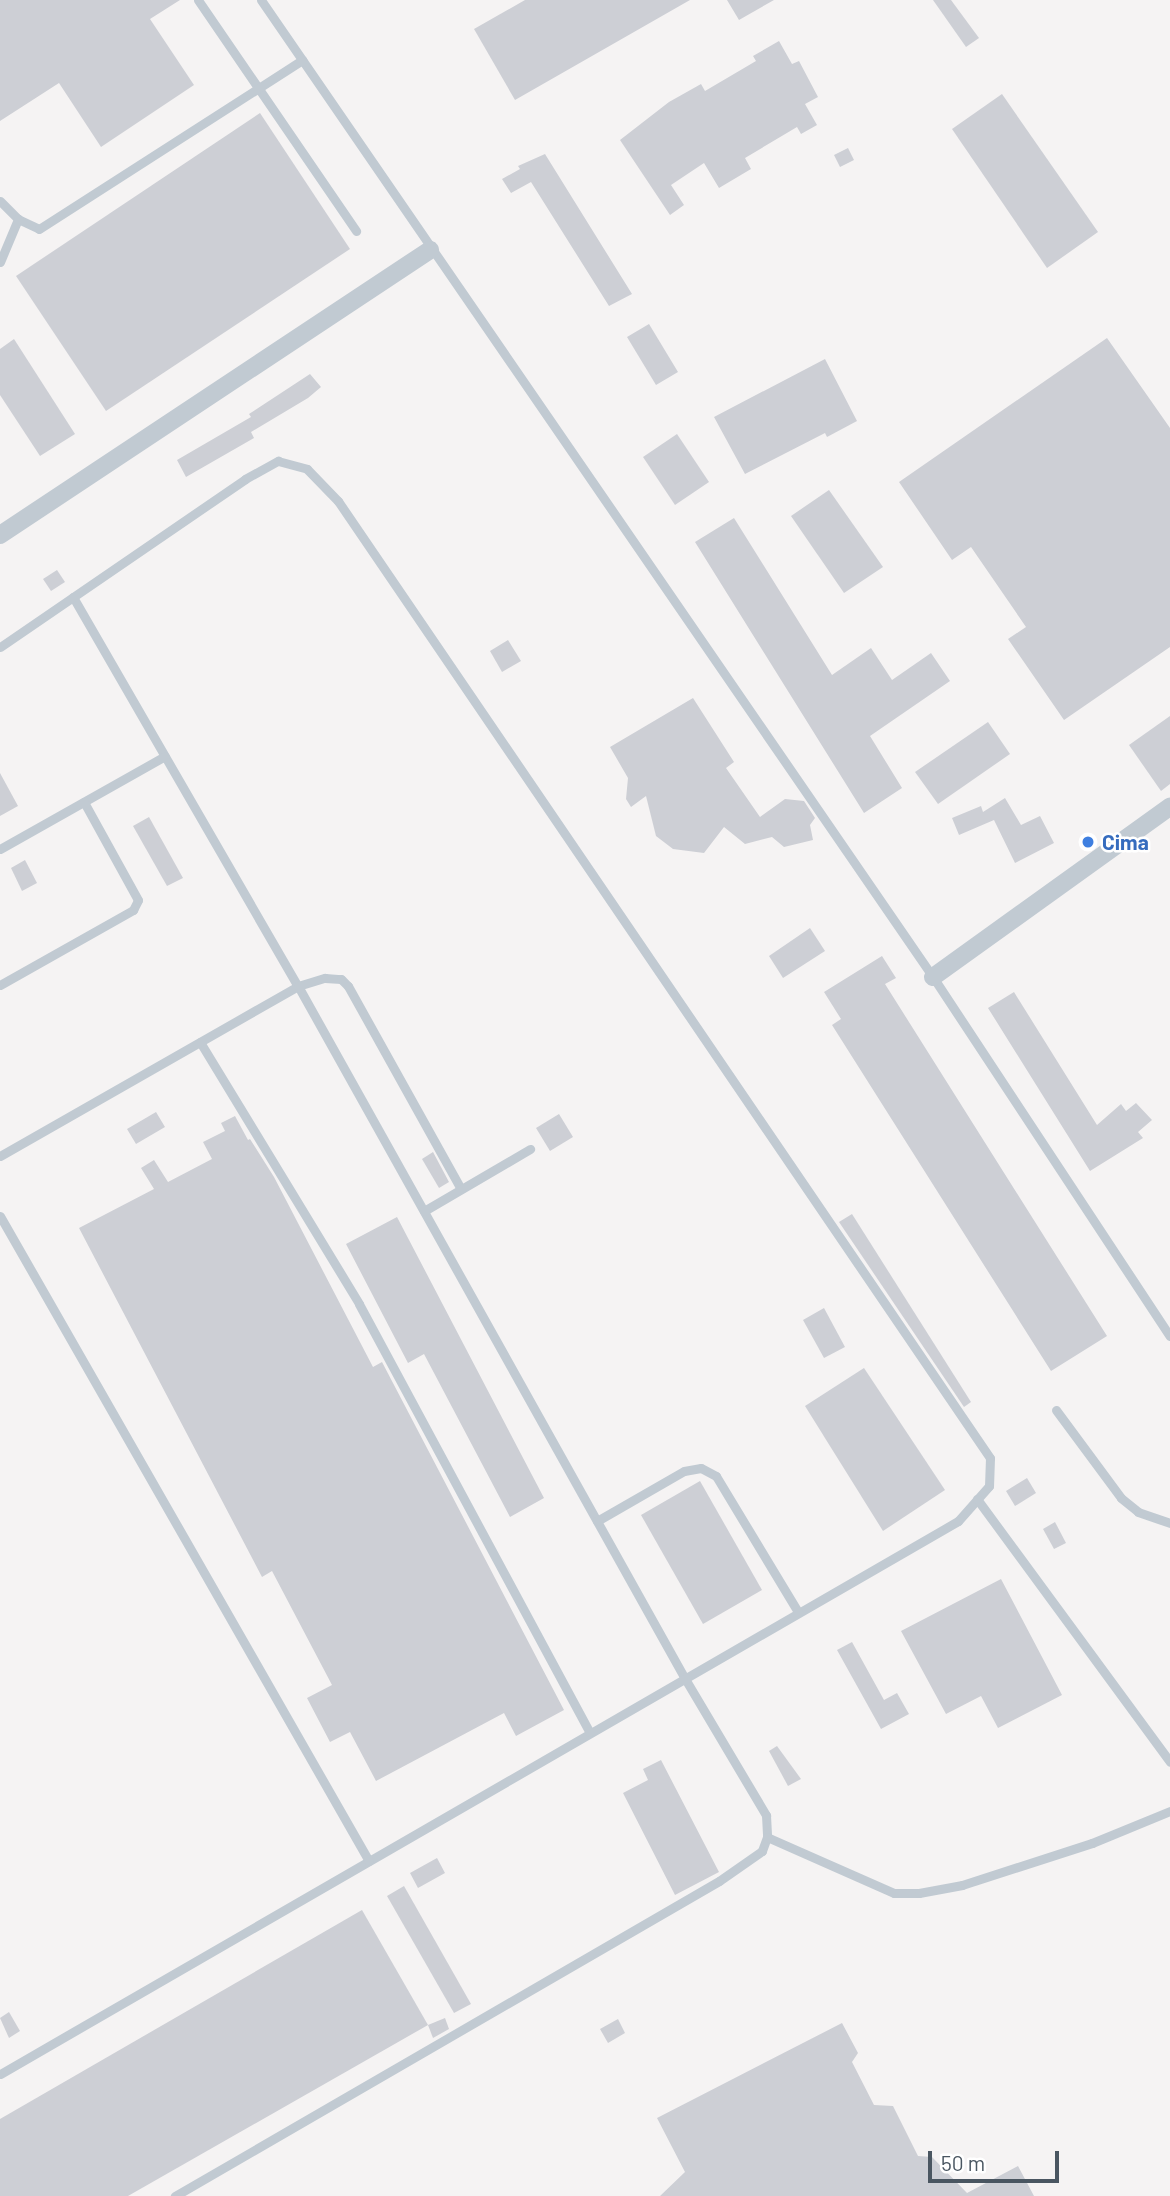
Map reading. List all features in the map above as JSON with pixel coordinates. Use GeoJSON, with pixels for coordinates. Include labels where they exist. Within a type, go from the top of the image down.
{"type":"FeatureCollection","features":[{"type":"Feature","properties":{"kind":"street"},"geometry":{"type":"LineString","coordinates":[[0,535],[430,250]]}},
{"type":"Feature","properties":{"kind":"street"},"geometry":{"type":"LineString","coordinates":[[933,977],[1170,807]]}},
{"type":"Feature","properties":{"kind":"lane"},"geometry":{"type":"LineString","coordinates":[[198,0],[256,89],[356,230]]}},
{"type":"Feature","properties":{"kind":"lane"},"geometry":{"type":"LineString","coordinates":[[264,1],[430,250],[933,977],[1170,1336]]}},
{"type":"Feature","properties":{"kind":"lane"},"geometry":{"type":"LineString","coordinates":[[0,201],[18,219],[38,229],[302,60]]}},
{"type":"Feature","properties":{"kind":"lane"},"geometry":{"type":"LineString","coordinates":[[0,262],[18,219]]}},
{"type":"Feature","properties":{"kind":"lane"},"geometry":{"type":"LineString","coordinates":[[0,647],[245,479],[278,461],[307,469],[338,500],[990,1458],[989,1486],[958,1521],[0,2074]]}},
{"type":"Feature","properties":{"kind":"lane"},"geometry":{"type":"LineString","coordinates":[[73,597],[298,986],[684,1677],[766,1815],[767,1837],[762,1851],[719,1881],[175,2196]]}},
{"type":"Feature","properties":{"kind":"lane"},"geometry":{"type":"LineString","coordinates":[[0,849],[165,756]]}},
{"type":"Feature","properties":{"kind":"lane"},"geometry":{"type":"LineString","coordinates":[[0,985],[133,910],[138,900],[83,802]]}},
{"type":"Feature","properties":{"kind":"lane"},"geometry":{"type":"LineString","coordinates":[[0,1156],[298,986],[325,978],[341,979],[348,986],[461,1189]]}},
{"type":"Feature","properties":{"kind":"lane"},"geometry":{"type":"LineString","coordinates":[[200,1042],[359,1304],[589,1732]]}},
{"type":"Feature","properties":{"kind":"lane"},"geometry":{"type":"LineString","coordinates":[[424,1211],[530,1149]]}},
{"type":"Feature","properties":{"kind":"lane"},"geometry":{"type":"LineString","coordinates":[[0,1216],[369,1861]]}},
{"type":"Feature","properties":{"kind":"lane"},"geometry":{"type":"LineString","coordinates":[[1056,1410],[1121,1498],[1138,1512],[1170,1522]]}},
{"type":"Feature","properties":{"kind":"lane"},"geometry":{"type":"LineString","coordinates":[[597,1521],[684,1471],[701,1468],[716,1476],[798,1612]]}},
{"type":"Feature","properties":{"kind":"lane"},"geometry":{"type":"LineString","coordinates":[[977,1499],[1170,1762]]}},
{"type":"Feature","properties":{"kind":"lane"},"geometry":{"type":"LineString","coordinates":[[767,1837],[894,1893],[919,1893],[962,1885],[1092,1843],[1170,1811]]}},
{"type":"Feature","properties":{"kind":"building"},"geometry":{"type":"Polygon","coordinates":[[[0,0],[180,0],[150,19],[194,85],[101,147],[59,83],[0,121],[0,0]]]}},
{"type":"Feature","properties":{"kind":"building"},"geometry":{"type":"Polygon","coordinates":[[[525,0],[690,0],[515,100],[474,29],[525,0]]]}},
{"type":"Feature","properties":{"kind":"building"},"geometry":{"type":"Polygon","coordinates":[[[727,0],[774,0],[739,20],[727,0]]]}},
{"type":"Feature","properties":{"kind":"building"},"geometry":{"type":"Polygon","coordinates":[[[933,0],[951,0],[979,38],[966,47],[933,0]]]}},
{"type":"Feature","properties":{"kind":"building"},"geometry":{"type":"Polygon","coordinates":[[[779,41],[792,64],[799,61],[818,97],[805,104],[817,125],[801,134],[797,127],[745,158],[751,169],[719,188],[704,163],[671,185],[684,205],[670,215],[620,140],[669,102],[701,84],[705,91],[756,61],[753,56],[779,41]]]}},
{"type":"Feature","properties":{"kind":"building"},"geometry":{"type":"Polygon","coordinates":[[[1002,94],[1098,232],[1047,268],[952,129],[1002,94]]]}},
{"type":"Feature","properties":{"kind":"building"},"geometry":{"type":"Polygon","coordinates":[[[260,113],[350,249],[106,411],[16,276],[260,113]]]}},
{"type":"Feature","properties":{"kind":"building"},"geometry":{"type":"Polygon","coordinates":[[[848,148],[854,160],[840,167],[834,155],[848,148]]]}},
{"type":"Feature","properties":{"kind":"building"},"geometry":{"type":"Polygon","coordinates":[[[545,154],[632,294],[609,306],[531,182],[511,193],[502,179],[520,169],[518,166],[545,154]]]}},
{"type":"Feature","properties":{"kind":"building"},"geometry":{"type":"Polygon","coordinates":[[[649,324],[678,372],[656,385],[627,337],[649,324]]]}},
{"type":"Feature","properties":{"kind":"building"},"geometry":{"type":"Polygon","coordinates":[[[1107,338],[1170,428],[1170,647],[1064,720],[1008,639],[1026,627],[971,547],[952,560],[899,482],[1107,338]]]}},
{"type":"Feature","properties":{"kind":"building"},"geometry":{"type":"Polygon","coordinates":[[[14,339],[75,434],[40,456],[0,395],[0,349],[14,339]]]}},
{"type":"Feature","properties":{"kind":"building"},"geometry":{"type":"Polygon","coordinates":[[[825,359],[857,421],[827,437],[825,433],[745,474],[714,417],[825,359]]]}},
{"type":"Feature","properties":{"kind":"building"},"geometry":{"type":"Polygon","coordinates":[[[310,374],[321,387],[308,398],[251,432],[254,438],[186,477],[177,460],[251,417],[249,414],[310,374]]]}},
{"type":"Feature","properties":{"kind":"building"},"geometry":{"type":"Polygon","coordinates":[[[677,434],[709,482],[675,505],[643,457],[677,434]]]}},
{"type":"Feature","properties":{"kind":"building"},"geometry":{"type":"Polygon","coordinates":[[[829,490],[883,567],[844,593],[791,516],[829,490]]]}},
{"type":"Feature","properties":{"kind":"building"},"geometry":{"type":"Polygon","coordinates":[[[734,518],[832,675],[871,648],[892,680],[931,653],[950,681],[870,736],[902,788],[864,813],[695,542],[734,518]]]}},
{"type":"Feature","properties":{"kind":"building"},"geometry":{"type":"Polygon","coordinates":[[[57,570],[65,582],[51,591],[43,579],[57,570]]]}},
{"type":"Feature","properties":{"kind":"building"},"geometry":{"type":"Polygon","coordinates":[[[508,640],[521,661],[502,672],[490,651],[508,640]]]}},
{"type":"Feature","properties":{"kind":"building"},"geometry":{"type":"Polygon","coordinates":[[[693,698],[734,762],[726,768],[760,817],[785,799],[804,801],[815,818],[810,825],[813,840],[784,847],[772,837],[745,844],[724,827],[704,853],[673,849],[656,836],[646,796],[631,807],[626,799],[628,778],[610,747],[693,698]]]}},
{"type":"Feature","properties":{"kind":"building"},"geometry":{"type":"Polygon","coordinates":[[[1170,716],[1170,784],[1161,791],[1129,745],[1170,716]]]}},
{"type":"Feature","properties":{"kind":"building"},"geometry":{"type":"Polygon","coordinates":[[[988,722],[1010,754],[938,804],[915,772],[988,722]]]}},
{"type":"Feature","properties":{"kind":"building"},"geometry":{"type":"Polygon","coordinates":[[[0,773],[18,806],[0,816],[0,773]]]}},
{"type":"Feature","properties":{"kind":"building"},"geometry":{"type":"Polygon","coordinates":[[[1005,798],[1021,825],[1040,816],[1054,843],[1015,863],[994,820],[959,835],[952,818],[981,806],[983,812],[1005,798]]]}},
{"type":"Feature","properties":{"kind":"building"},"geometry":{"type":"Polygon","coordinates":[[[149,817],[183,878],[167,886],[133,826],[149,817]]]}},
{"type":"Feature","properties":{"kind":"building"},"geometry":{"type":"Polygon","coordinates":[[[25,860],[37,883],[22,891],[11,868],[25,860]]]}},
{"type":"Feature","properties":{"kind":"building"},"geometry":{"type":"Polygon","coordinates":[[[810,928],[825,951],[783,978],[769,956],[810,928]]]}},
{"type":"Feature","properties":{"kind":"building"},"geometry":{"type":"Polygon","coordinates":[[[882,956],[896,978],[885,984],[1107,1336],[1051,1371],[832,1025],[841,1019],[824,992],[882,956]]]}},
{"type":"Feature","properties":{"kind":"building"},"geometry":{"type":"Polygon","coordinates":[[[1014,992],[1097,1125],[1121,1104],[1126,1111],[1136,1103],[1152,1120],[1138,1132],[1143,1138],[1090,1171],[988,1008],[1014,992]]]}},
{"type":"Feature","properties":{"kind":"building"},"geometry":{"type":"Polygon","coordinates":[[[156,1112],[165,1127],[136,1144],[127,1129],[156,1112]]]}},
{"type":"Feature","properties":{"kind":"building"},"geometry":{"type":"Polygon","coordinates":[[[559,1114],[573,1137],[550,1151],[536,1128],[559,1114]]]}},
{"type":"Feature","properties":{"kind":"building"},"geometry":{"type":"Polygon","coordinates":[[[235,1116],[274,1177],[373,1367],[382,1362],[564,1710],[516,1736],[504,1713],[376,1781],[350,1732],[330,1742],[307,1698],[332,1685],[272,1571],[262,1577],[79,1228],[154,1189],[141,1168],[154,1160],[168,1182],[212,1159],[203,1142],[225,1131],[221,1123],[235,1116]]]}},
{"type":"Feature","properties":{"kind":"building"},"geometry":{"type":"Polygon","coordinates":[[[433,1152],[449,1182],[439,1188],[422,1159],[433,1152]]]}},
{"type":"Feature","properties":{"kind":"building"},"geometry":{"type":"Polygon","coordinates":[[[852,1214],[971,1402],[964,1407],[839,1222],[852,1214]]]}},
{"type":"Feature","properties":{"kind":"building"},"geometry":{"type":"Polygon","coordinates":[[[397,1217],[544,1498],[510,1517],[424,1354],[408,1363],[346,1244],[397,1217]]]}},
{"type":"Feature","properties":{"kind":"building"},"geometry":{"type":"Polygon","coordinates":[[[824,1308],[845,1347],[824,1358],[803,1320],[824,1308]]]}},
{"type":"Feature","properties":{"kind":"building"},"geometry":{"type":"Polygon","coordinates":[[[864,1368],[945,1490],[883,1531],[805,1406],[864,1368]]]}},
{"type":"Feature","properties":{"kind":"building"},"geometry":{"type":"Polygon","coordinates":[[[1027,1478],[1036,1493],[1015,1506],[1006,1491],[1027,1478]]]}},
{"type":"Feature","properties":{"kind":"building"},"geometry":{"type":"Polygon","coordinates":[[[700,1481],[762,1590],[703,1624],[641,1515],[700,1481]]]}},
{"type":"Feature","properties":{"kind":"building"},"geometry":{"type":"Polygon","coordinates":[[[1055,1522],[1066,1543],[1054,1549],[1043,1529],[1055,1522]]]}},
{"type":"Feature","properties":{"kind":"building"},"geometry":{"type":"Polygon","coordinates":[[[1001,1579],[1062,1695],[998,1728],[981,1696],[946,1714],[901,1631],[1001,1579]]]}},
{"type":"Feature","properties":{"kind":"building"},"geometry":{"type":"Polygon","coordinates":[[[852,1642],[884,1700],[897,1693],[909,1714],[881,1729],[837,1650],[852,1642]]]}},
{"type":"Feature","properties":{"kind":"building"},"geometry":{"type":"Polygon","coordinates":[[[777,1746],[801,1779],[788,1786],[769,1751],[777,1746]]]}},
{"type":"Feature","properties":{"kind":"building"},"geometry":{"type":"Polygon","coordinates":[[[661,1760],[719,1872],[675,1895],[623,1793],[648,1780],[643,1769],[661,1760]]]}},
{"type":"Feature","properties":{"kind":"building"},"geometry":{"type":"Polygon","coordinates":[[[437,1858],[445,1873],[418,1888],[410,1873],[437,1858]]]}},
{"type":"Feature","properties":{"kind":"building"},"geometry":{"type":"Polygon","coordinates":[[[404,1886],[471,2004],[454,2013],[387,1896],[404,1886]]]}},
{"type":"Feature","properties":{"kind":"building"},"geometry":{"type":"Polygon","coordinates":[[[362,1910],[428,2025],[128,2196],[0,2196],[0,2119],[362,1910]]]}},
{"type":"Feature","properties":{"kind":"building"},"geometry":{"type":"Polygon","coordinates":[[[9,2012],[20,2031],[9,2038],[0,2018],[9,2012]]]}},
{"type":"Feature","properties":{"kind":"building"},"geometry":{"type":"Polygon","coordinates":[[[445,2018],[449,2029],[433,2038],[428,2025],[445,2018]]]}},
{"type":"Feature","properties":{"kind":"building"},"geometry":{"type":"Polygon","coordinates":[[[618,2019],[625,2033],[608,2043],[600,2029],[618,2019]]]}},
{"type":"Feature","properties":{"kind":"building"},"geometry":{"type":"Polygon","coordinates":[[[842,2023],[858,2053],[852,2062],[874,2105],[893,2106],[918,2156],[932,2157],[967,2193],[1018,2166],[1034,2196],[660,2196],[685,2172],[657,2118],[842,2023]]]}},
{"type":"Feature","properties":{"kind":"place","name":"Cima"},"geometry":{"type":"Point","coordinates":[1088,842]}}]}
